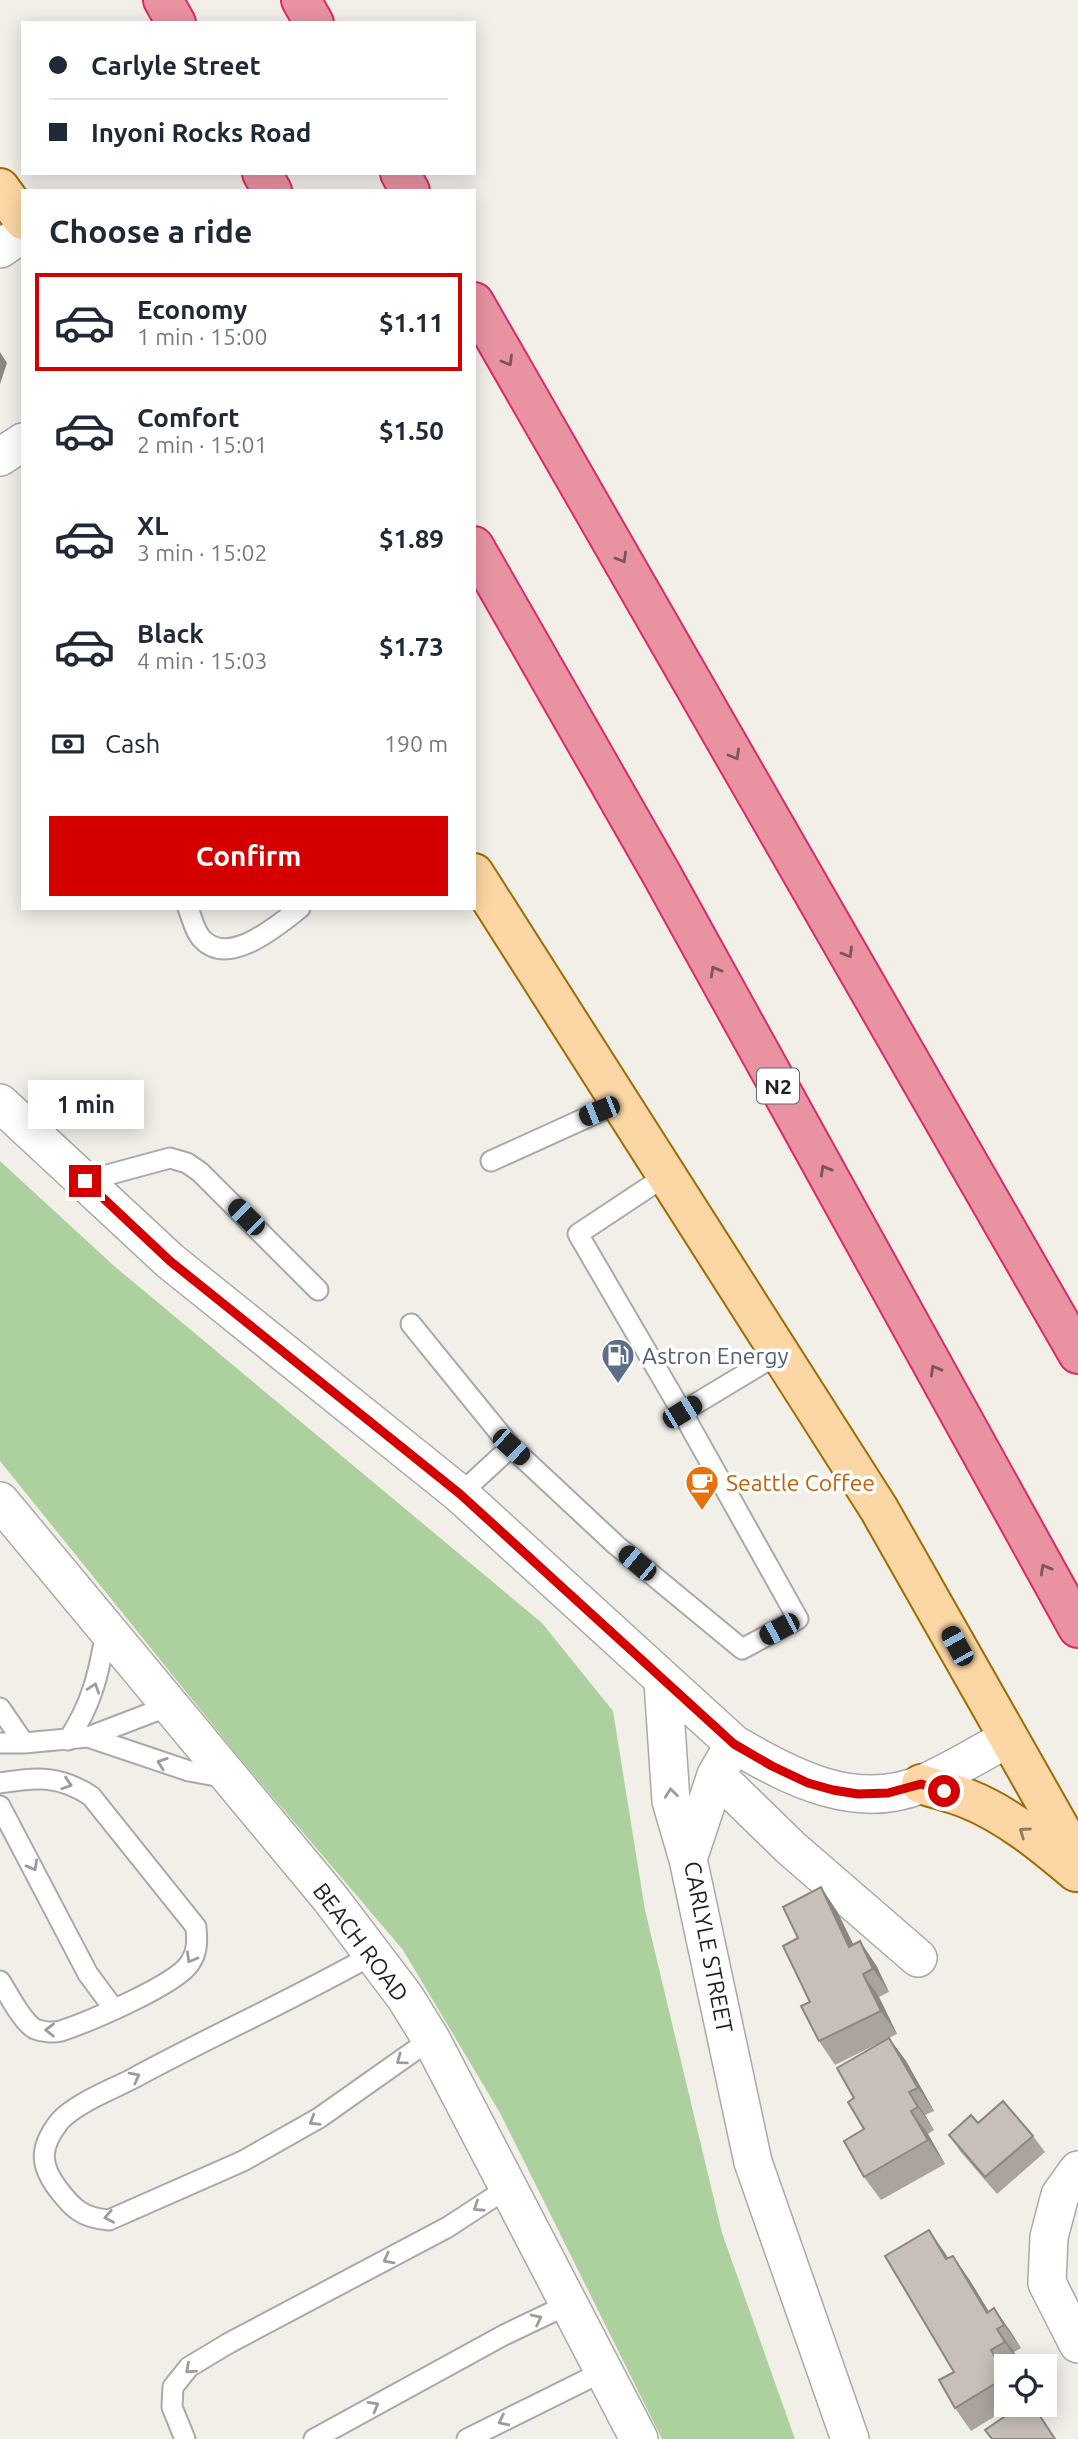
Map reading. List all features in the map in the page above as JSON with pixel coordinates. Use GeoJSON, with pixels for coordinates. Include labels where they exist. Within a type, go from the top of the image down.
{"type":"FeatureCollection","features":[{"type":"Feature","properties":{"kind":"highway"},"geometry":{"type":"LineString","coordinates":[[163,0],[175,21]]}},
{"type":"Feature","properties":{"kind":"highway"},"geometry":{"type":"LineString","coordinates":[[301,0],[313,21]]}},
{"type":"Feature","properties":{"kind":"highway"},"geometry":{"type":"LineString","coordinates":[[476,305],[1078,1354]]}},
{"type":"Feature","properties":{"kind":"highway","name":"N2"},"geometry":{"type":"LineString","coordinates":[[476,549],[662,874],[1078,1629]]}},
{"type":"Feature","properties":{"kind":"main road"},"geometry":{"type":"LineString","coordinates":[[0,188],[21,217]]}},
{"type":"Feature","properties":{"kind":"main road"},"geometry":{"type":"LineString","coordinates":[[476,876],[879,1508],[1078,1860]]}},
{"type":"Feature","properties":{"kind":"main road"},"geometry":{"type":"LineString","coordinates":[[921,1784],[968,1798],[990,1810],[1078,1874]]}},
{"type":"Feature","properties":{"kind":"street"},"geometry":{"type":"LineString","coordinates":[[0,249],[21,234]]}},
{"type":"Feature","properties":{"kind":"street"},"geometry":{"type":"LineString","coordinates":[[0,457],[21,443]]}},
{"type":"Feature","properties":{"kind":"street"},"geometry":{"type":"LineString","coordinates":[[0,1102],[170,1261],[460,1494],[734,1744],[808,1783],[858,1794],[888,1793],[921,1784],[1009,1738]]}},
{"type":"Feature","properties":{"kind":"street","name":"BEACH ROAD"},"geometry":{"type":"LineString","coordinates":[[0,1501],[330,1898],[405,1997],[431,2039],[639,2439]]}},
{"type":"Feature","properties":{"kind":"street"},"geometry":{"type":"LineString","coordinates":[[663,1682],[671,1801],[688,1858]]}},
{"type":"Feature","properties":{"kind":"street","name":"CARLYLE STREET"},"geometry":{"type":"LineString","coordinates":[[734,1744],[716,1775],[688,1858],[753,2161],[850,2439]]}},
{"type":"Feature","properties":{"kind":"street"},"geometry":{"type":"LineString","coordinates":[[716,1775],[791,1848],[918,1958]]}},
{"type":"Feature","properties":{"kind":"street"},"geometry":{"type":"LineString","coordinates":[[1078,2170],[1060,2195],[1049,2237],[1047,2283],[1078,2344]]}},
{"type":"Feature","properties":{"kind":"lane"},"geometry":{"type":"LineString","coordinates":[[189,910],[200,937],[209,945],[221,948],[260,939],[297,910]]}},
{"type":"Feature","properties":{"kind":"lane"},"geometry":{"type":"LineString","coordinates":[[491,1161],[621,1102]]}},
{"type":"Feature","properties":{"kind":"lane"},"geometry":{"type":"LineString","coordinates":[[85,1181],[170,1158],[187,1163],[200,1172],[318,1290]]}},
{"type":"Feature","properties":{"kind":"lane"},"geometry":{"type":"LineString","coordinates":[[411,1324],[511,1447],[616,1545],[742,1649],[798,1619],[578,1234],[667,1175]]}},
{"type":"Feature","properties":{"kind":"lane"},"geometry":{"type":"LineString","coordinates":[[682,1412],[780,1353]]}},
{"type":"Feature","properties":{"kind":"lane"},"geometry":{"type":"LineString","coordinates":[[460,1494],[511,1447]]}},
{"type":"Feature","properties":{"kind":"lane"},"geometry":{"type":"LineString","coordinates":[[68,1740],[83,1717],[93,1692],[106,1631]]}},
{"type":"Feature","properties":{"kind":"lane"},"geometry":{"type":"LineString","coordinates":[[0,1743],[88,1737],[169,1706]]}},
{"type":"Feature","properties":{"kind":"lane"},"geometry":{"type":"LineString","coordinates":[[0,1708],[24,1743]]}},
{"type":"Feature","properties":{"kind":"lane"},"geometry":{"type":"LineString","coordinates":[[88,1737],[189,1771],[229,1778]]}},
{"type":"Feature","properties":{"kind":"lane"},"geometry":{"type":"LineString","coordinates":[[0,1783],[37,1777],[76,1787],[91,1796],[196,1927],[198,1946],[190,1964],[172,1980],[59,2032],[37,2030],[28,2024],[0,1981]]}},
{"type":"Feature","properties":{"kind":"lane"},"geometry":{"type":"LineString","coordinates":[[0,1806],[88,1974],[114,2009]]}},
{"type":"Feature","properties":{"kind":"lane"},"geometry":{"type":"LineString","coordinates":[[372,1955],[323,1983],[195,2045],[61,2119],[50,2136],[44,2155],[46,2172],[75,2210],[92,2219],[109,2220],[243,2161],[276,2143],[319,2118],[431,2039]]}},
{"type":"Feature","properties":{"kind":"lane"},"geometry":{"type":"LineString","coordinates":[[185,2439],[172,2407],[173,2387],[189,2367],[448,2227],[509,2187]]}},
{"type":"Feature","properties":{"kind":"lane"},"geometry":{"type":"LineString","coordinates":[[314,2439],[505,2335],[569,2304]]}},
{"type":"Feature","properties":{"kind":"lane"},"geometry":{"type":"LineString","coordinates":[[467,2439],[604,2371]]}},
{"type":"Feature","properties":{"kind":"green space"},"geometry":{"type":"Polygon","coordinates":[[[0,1161],[113,1265],[542,1623],[613,1711],[645,1910],[722,2233],[795,2439],[662,2439],[500,2113],[403,1950],[237,1755],[0,1461],[0,1161]]]}},
{"type":"Feature","properties":{"kind":"building"},"geometry":{"type":"Polygon","coordinates":[[[821,1887],[849,1947],[860,1941],[873,1969],[863,1974],[881,2011],[819,2041],[801,2006],[810,2002],[783,1946],[798,1938],[783,1907],[821,1887]]]}},
{"type":"Feature","properties":{"kind":"building"},"geometry":{"type":"Polygon","coordinates":[[[889,2038],[918,2088],[909,2092],[918,2107],[911,2111],[928,2140],[864,2177],[844,2141],[864,2129],[848,2102],[854,2098],[837,2068],[889,2038]]]}},
{"type":"Feature","properties":{"kind":"building"},"geometry":{"type":"Polygon","coordinates":[[[1003,2101],[1033,2136],[985,2177],[949,2135],[971,2115],[978,2123],[1003,2101]]]}},
{"type":"Feature","properties":{"kind":"building"},"geometry":{"type":"Polygon","coordinates":[[[929,2230],[946,2259],[953,2256],[987,2313],[994,2308],[1004,2325],[997,2329],[1005,2342],[991,2350],[994,2355],[994,2384],[955,2408],[939,2380],[954,2372],[885,2256],[929,2230]]]}},
{"type":"Feature","properties":{"kind":"building"},"geometry":{"type":"Polygon","coordinates":[[[1004,2417],[1041,2417],[1055,2439],[992,2439],[985,2430],[1004,2417]]]}},
{"type":"Feature","properties":{"kind":"place","name":"Astron Energy"},"geometry":{"type":"Point","coordinates":[618,1385]}},
{"type":"Feature","properties":{"kind":"place","name":"Seattle Coffee"},"geometry":{"type":"Point","coordinates":[702,1512]}},
{"type":"Feature","properties":{"kind":"route"},"geometry":{"type":"LineString","coordinates":[[85,1181],[170,1261],[460,1494],[734,1744],[808,1783],[833,1790],[858,1794],[888,1793],[921,1784],[944,1791]]}}]}
